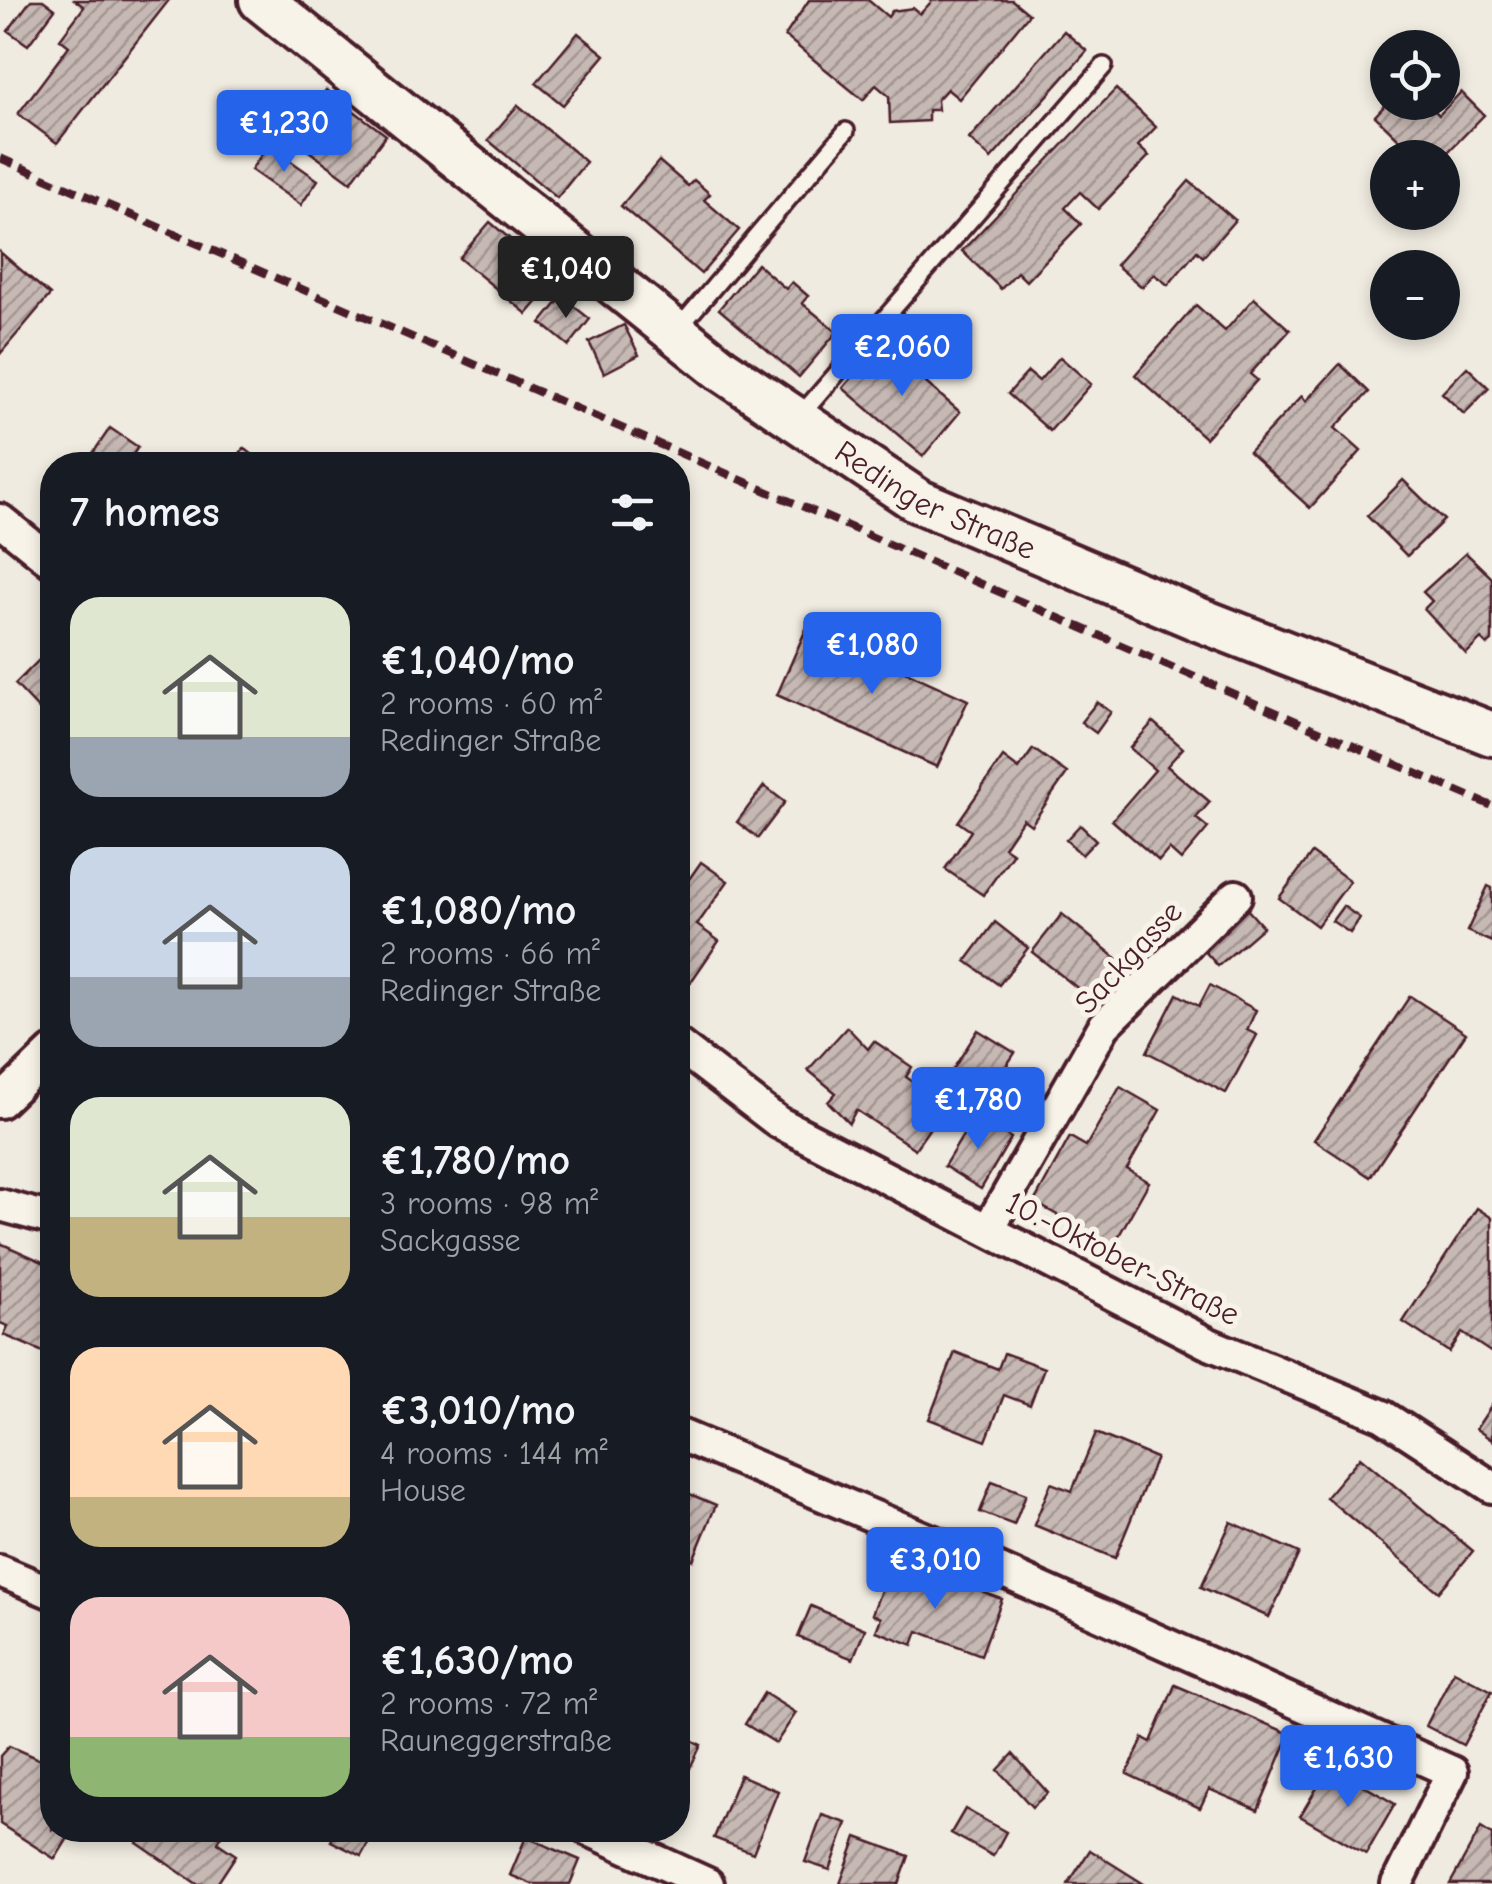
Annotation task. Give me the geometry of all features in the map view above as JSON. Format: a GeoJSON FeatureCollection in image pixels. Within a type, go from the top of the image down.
{"type":"FeatureCollection","features":[{"type":"Feature","properties":{"kind":"main road","name":"Redinger Straße"},"geometry":{"type":"LineString","coordinates":[[278,5],[676,332],[796,420],[918,501],[1198,619],[1492,734]]}},
{"type":"Feature","properties":{"kind":"street"},"geometry":{"type":"LineString","coordinates":[[0,520],[40,552]]}},
{"type":"Feature","properties":{"kind":"street","name":"Sackgasse"},"geometry":{"type":"LineString","coordinates":[[990,1228],[1104,1026],[1236,896]]}},
{"type":"Feature","properties":{"kind":"street","name":"10.-Oktober-Straße"},"geometry":{"type":"LineString","coordinates":[[690,1054],[778,1122],[1207,1343],[1383,1416],[1492,1487]]}},
{"type":"Feature","properties":{"kind":"street"},"geometry":{"type":"LineString","coordinates":[[0,1102],[40,1064]]}},
{"type":"Feature","properties":{"kind":"street"},"geometry":{"type":"LineString","coordinates":[[0,1206],[40,1216]]}},
{"type":"Feature","properties":{"kind":"street"},"geometry":{"type":"LineString","coordinates":[[690,1439],[984,1563],[1452,1772],[1397,1884]]}},
{"type":"Feature","properties":{"kind":"street"},"geometry":{"type":"LineString","coordinates":[[0,1571],[40,1587]]}},
{"type":"Feature","properties":{"kind":"street"},"geometry":{"type":"LineString","coordinates":[[616,1842],[708,1884]]}},
{"type":"Feature","properties":{"kind":"lane"},"geometry":{"type":"LineString","coordinates":[[796,420],[1104,66]]}},
{"type":"Feature","properties":{"kind":"lane"},"geometry":{"type":"LineString","coordinates":[[676,332],[846,131]]}},
{"type":"Feature","properties":{"kind":"building"},"geometry":{"type":"Polygon","coordinates":[[[31,0],[43,0],[55,9],[28,45],[8,31],[31,0]]]}},
{"type":"Feature","properties":{"kind":"building"},"geometry":{"type":"Polygon","coordinates":[[[75,0],[169,0],[57,143],[18,114],[69,46],[60,39],[84,7],[75,0]]]}},
{"type":"Feature","properties":{"kind":"building"},"geometry":{"type":"Polygon","coordinates":[[[809,0],[868,0],[888,17],[892,11],[913,8],[920,14],[933,0],[1012,0],[1029,14],[959,99],[947,89],[937,100],[938,110],[928,110],[928,121],[890,123],[889,96],[876,85],[863,100],[785,36],[809,0]]]}},
{"type":"Feature","properties":{"kind":"building"},"geometry":{"type":"Polygon","coordinates":[[[1064,31],[1087,51],[991,159],[969,139],[1064,31]]]}},
{"type":"Feature","properties":{"kind":"building"},"geometry":{"type":"Polygon","coordinates":[[[578,33],[605,55],[563,105],[536,83],[578,33]]]}},
{"type":"Feature","properties":{"kind":"building"},"geometry":{"type":"Polygon","coordinates":[[[1116,89],[1156,127],[1138,146],[1149,156],[1098,209],[1080,192],[1065,208],[1081,224],[1026,281],[1017,272],[1001,289],[962,251],[1116,89]]]}},
{"type":"Feature","properties":{"kind":"building"},"geometry":{"type":"Polygon","coordinates":[[[326,90],[386,135],[351,182],[306,149],[311,141],[296,130],[326,90]]]}},
{"type":"Feature","properties":{"kind":"building"},"geometry":{"type":"Polygon","coordinates":[[[1460,93],[1484,115],[1460,140],[1419,140],[1414,136],[1400,140],[1379,120],[1460,120],[1460,93]]]}},
{"type":"Feature","properties":{"kind":"building"},"geometry":{"type":"Polygon","coordinates":[[[518,105],[586,162],[557,198],[488,140],[518,105]]]}},
{"type":"Feature","properties":{"kind":"building"},"geometry":{"type":"Polygon","coordinates":[[[268,145],[318,180],[301,205],[251,170],[268,145]]]}},
{"type":"Feature","properties":{"kind":"building"},"geometry":{"type":"Polygon","coordinates":[[[659,161],[688,186],[694,180],[710,194],[704,200],[739,230],[701,274],[621,206],[659,161]]]}},
{"type":"Feature","properties":{"kind":"building"},"geometry":{"type":"Polygon","coordinates":[[[1189,181],[1235,220],[1203,257],[1197,251],[1168,285],[1154,274],[1142,287],[1116,265],[1189,181]]]}},
{"type":"Feature","properties":{"kind":"building"},"geometry":{"type":"Polygon","coordinates":[[[490,222],[557,279],[527,314],[459,258],[490,222]]]}},
{"type":"Feature","properties":{"kind":"building"},"geometry":{"type":"Polygon","coordinates":[[[0,252],[50,295],[0,354],[0,252]]]}},
{"type":"Feature","properties":{"kind":"building"},"geometry":{"type":"Polygon","coordinates":[[[757,264],[786,289],[792,282],[808,296],[802,303],[837,332],[799,377],[719,309],[757,264]]]}},
{"type":"Feature","properties":{"kind":"building"},"geometry":{"type":"Polygon","coordinates":[[[562,297],[590,319],[569,346],[541,323],[562,297]]]}},
{"type":"Feature","properties":{"kind":"building"},"geometry":{"type":"Polygon","coordinates":[[[1254,298],[1290,330],[1250,374],[1257,380],[1205,438],[1135,375],[1196,305],[1225,331],[1254,298]]]}},
{"type":"Feature","properties":{"kind":"building"},"geometry":{"type":"Polygon","coordinates":[[[624,325],[639,355],[604,373],[589,342],[624,325]]]}},
{"type":"Feature","properties":{"kind":"building"},"geometry":{"type":"Polygon","coordinates":[[[881,344],[910,368],[915,362],[932,376],[926,383],[960,412],[923,456],[843,388],[881,344]]]}},
{"type":"Feature","properties":{"kind":"building"},"geometry":{"type":"Polygon","coordinates":[[[1060,357],[1091,384],[1050,431],[1008,394],[1028,372],[1039,381],[1060,357]]]}},
{"type":"Feature","properties":{"kind":"building"},"geometry":{"type":"Polygon","coordinates":[[[1340,364],[1369,392],[1335,428],[1361,451],[1310,508],[1249,452],[1302,396],[1306,401],[1340,364]]]}},
{"type":"Feature","properties":{"kind":"building"},"geometry":{"type":"Polygon","coordinates":[[[1467,367],[1489,388],[1464,414],[1442,393],[1467,367]]]}},
{"type":"Feature","properties":{"kind":"building"},"geometry":{"type":"Polygon","coordinates":[[[110,428],[138,447],[135,452],[94,452],[110,428]]]}},
{"type":"Feature","properties":{"kind":"building"},"geometry":{"type":"Polygon","coordinates":[[[1403,480],[1444,520],[1407,556],[1367,516],[1403,480]]]}},
{"type":"Feature","properties":{"kind":"building"},"geometry":{"type":"Polygon","coordinates":[[[1466,553],[1492,578],[1492,641],[1487,645],[1481,639],[1466,654],[1424,609],[1432,601],[1423,592],[1466,553]]]}},
{"type":"Feature","properties":{"kind":"building"},"geometry":{"type":"Polygon","coordinates":[[[807,627],[968,700],[937,767],[777,695],[807,627]]]}},
{"type":"Feature","properties":{"kind":"building"},"geometry":{"type":"Polygon","coordinates":[[[40,659],[40,710],[15,684],[40,659]]]}},
{"type":"Feature","properties":{"kind":"building"},"geometry":{"type":"Polygon","coordinates":[[[1097,702],[1111,712],[1096,733],[1081,722],[1097,702]]]}},
{"type":"Feature","properties":{"kind":"building"},"geometry":{"type":"Polygon","coordinates":[[[1153,722],[1183,748],[1167,766],[1210,802],[1196,818],[1208,828],[1181,860],[1169,849],[1159,861],[1112,820],[1155,770],[1130,748],[1153,722]]]}},
{"type":"Feature","properties":{"kind":"building"},"geometry":{"type":"Polygon","coordinates":[[[1033,749],[1067,773],[1031,825],[1023,819],[1004,847],[1013,853],[983,895],[945,869],[971,831],[958,822],[1003,757],[1019,769],[1033,749]]]}},
{"type":"Feature","properties":{"kind":"building"},"geometry":{"type":"Polygon","coordinates":[[[764,786],[785,802],[758,838],[737,822],[764,786]]]}},
{"type":"Feature","properties":{"kind":"building"},"geometry":{"type":"Polygon","coordinates":[[[1080,825],[1096,840],[1082,855],[1066,840],[1080,825]]]}},
{"type":"Feature","properties":{"kind":"building"},"geometry":{"type":"Polygon","coordinates":[[[1312,853],[1350,881],[1317,926],[1279,898],[1312,853]]]}},
{"type":"Feature","properties":{"kind":"building"},"geometry":{"type":"Polygon","coordinates":[[[701,862],[728,881],[697,925],[719,941],[690,983],[690,878],[701,862]]]}},
{"type":"Feature","properties":{"kind":"building"},"geometry":{"type":"Polygon","coordinates":[[[1488,886],[1492,888],[1492,942],[1467,931],[1488,886]]]}},
{"type":"Feature","properties":{"kind":"building"},"geometry":{"type":"Polygon","coordinates":[[[1343,906],[1360,918],[1350,933],[1332,921],[1343,906]]]}},
{"type":"Feature","properties":{"kind":"building"},"geometry":{"type":"Polygon","coordinates":[[[1247,909],[1263,927],[1218,966],[1202,948],[1247,909]]]}},
{"type":"Feature","properties":{"kind":"building"},"geometry":{"type":"Polygon","coordinates":[[[1062,914],[1125,965],[1095,1002],[1032,952],[1062,914]]]}},
{"type":"Feature","properties":{"kind":"building"},"geometry":{"type":"Polygon","coordinates":[[[995,922],[1028,948],[999,985],[966,961],[995,922]]]}},
{"type":"Feature","properties":{"kind":"building"},"geometry":{"type":"Polygon","coordinates":[[[1210,985],[1256,1010],[1247,1030],[1257,1035],[1226,1093],[1147,1052],[1177,994],[1199,1006],[1210,985]]]}},
{"type":"Feature","properties":{"kind":"building"},"geometry":{"type":"Polygon","coordinates":[[[1410,996],[1466,1033],[1370,1177],[1314,1140],[1410,996]]]}},
{"type":"Feature","properties":{"kind":"building"},"geometry":{"type":"Polygon","coordinates":[[[847,1027],[868,1049],[874,1041],[912,1067],[906,1077],[946,1105],[915,1149],[856,1110],[849,1123],[828,1102],[836,1093],[808,1070],[847,1027]]]}},
{"type":"Feature","properties":{"kind":"building"},"geometry":{"type":"Polygon","coordinates":[[[978,1030],[1015,1053],[987,1095],[952,1071],[978,1030]]]}},
{"type":"Feature","properties":{"kind":"building"},"geometry":{"type":"Polygon","coordinates":[[[1120,1087],[1160,1110],[1127,1169],[1149,1182],[1113,1246],[1034,1202],[1070,1137],[1086,1146],[1120,1087]]]}},
{"type":"Feature","properties":{"kind":"building"},"geometry":{"type":"Polygon","coordinates":[[[975,1116],[1011,1138],[981,1189],[944,1166],[975,1116]]]}},
{"type":"Feature","properties":{"kind":"building"},"geometry":{"type":"Polygon","coordinates":[[[1477,1208],[1492,1218],[1492,1353],[1462,1333],[1449,1352],[1403,1322],[1477,1208]]]}},
{"type":"Feature","properties":{"kind":"building"},"geometry":{"type":"Polygon","coordinates":[[[0,1243],[40,1261],[40,1351],[4,1335],[8,1326],[0,1323],[0,1243]]]}},
{"type":"Feature","properties":{"kind":"building"},"geometry":{"type":"Polygon","coordinates":[[[955,1352],[998,1369],[1004,1353],[1044,1368],[1030,1405],[1004,1395],[986,1441],[929,1419],[955,1352]]]}},
{"type":"Feature","properties":{"kind":"building"},"geometry":{"type":"Polygon","coordinates":[[[1492,1405],[1492,1440],[1476,1429],[1492,1405]]]}},
{"type":"Feature","properties":{"kind":"building"},"geometry":{"type":"Polygon","coordinates":[[[1096,1433],[1156,1458],[1115,1558],[1034,1525],[1051,1483],[1072,1491],[1096,1433]]]}},
{"type":"Feature","properties":{"kind":"building"},"geometry":{"type":"Polygon","coordinates":[[[1360,1457],[1473,1551],[1439,1592],[1326,1497],[1360,1457]]]}},
{"type":"Feature","properties":{"kind":"building"},"geometry":{"type":"Polygon","coordinates":[[[992,1481],[1026,1494],[1014,1525],[980,1512],[992,1481]]]}},
{"type":"Feature","properties":{"kind":"building"},"geometry":{"type":"Polygon","coordinates":[[[690,1494],[716,1505],[693,1560],[690,1559],[690,1494]]]}},
{"type":"Feature","properties":{"kind":"building"},"geometry":{"type":"Polygon","coordinates":[[[1231,1522],[1299,1553],[1269,1617],[1201,1587],[1231,1522]]]}},
{"type":"Feature","properties":{"kind":"building"},"geometry":{"type":"Polygon","coordinates":[[[889,1569],[945,1590],[949,1580],[1002,1599],[981,1655],[918,1631],[913,1645],[876,1631],[881,1618],[872,1614],[889,1569]]]}},
{"type":"Feature","properties":{"kind":"building"},"geometry":{"type":"Polygon","coordinates":[[[811,1606],[865,1629],[853,1659],[798,1637],[811,1606]]]}},
{"type":"Feature","properties":{"kind":"building"},"geometry":{"type":"Polygon","coordinates":[[[1454,1671],[1492,1691],[1463,1745],[1426,1726],[1454,1671]]]}},
{"type":"Feature","properties":{"kind":"building"},"geometry":{"type":"Polygon","coordinates":[[[1175,1685],[1290,1734],[1258,1810],[1209,1789],[1200,1808],[1127,1774],[1143,1738],[1151,1742],[1175,1685]]]}},
{"type":"Feature","properties":{"kind":"building"},"geometry":{"type":"Polygon","coordinates":[[[764,1693],[796,1713],[776,1743],[745,1724],[764,1693]]]}},
{"type":"Feature","properties":{"kind":"building"},"geometry":{"type":"Polygon","coordinates":[[[690,1739],[701,1745],[690,1768],[690,1739]]]}},
{"type":"Feature","properties":{"kind":"building"},"geometry":{"type":"Polygon","coordinates":[[[9,1746],[40,1760],[40,1842],[66,1842],[55,1859],[0,1824],[0,1756],[9,1746]]]}},
{"type":"Feature","properties":{"kind":"building"},"geometry":{"type":"Polygon","coordinates":[[[1013,1754],[1048,1793],[1032,1807],[998,1770],[1013,1754]]]}},
{"type":"Feature","properties":{"kind":"building"},"geometry":{"type":"Polygon","coordinates":[[[1330,1766],[1395,1804],[1366,1854],[1300,1816],[1330,1766]]]}},
{"type":"Feature","properties":{"kind":"building"},"geometry":{"type":"Polygon","coordinates":[[[740,1775],[778,1791],[753,1853],[714,1838],[740,1775]]]}},
{"type":"Feature","properties":{"kind":"building"},"geometry":{"type":"Polygon","coordinates":[[[965,1809],[1006,1832],[993,1856],[951,1833],[965,1809]]]}},
{"type":"Feature","properties":{"kind":"building"},"geometry":{"type":"Polygon","coordinates":[[[822,1815],[847,1823],[830,1870],[805,1862],[822,1815]]]}},
{"type":"Feature","properties":{"kind":"building"},"geometry":{"type":"Polygon","coordinates":[[[1481,1828],[1492,1835],[1492,1884],[1450,1884],[1481,1828]]]}},
{"type":"Feature","properties":{"kind":"building"},"geometry":{"type":"Polygon","coordinates":[[[857,1837],[909,1856],[899,1884],[840,1884],[857,1837]]]}},
{"type":"Feature","properties":{"kind":"building"},"geometry":{"type":"Polygon","coordinates":[[[218,1842],[236,1855],[217,1884],[197,1884],[137,1843],[218,1842]]]}},
{"type":"Feature","properties":{"kind":"building"},"geometry":{"type":"Polygon","coordinates":[[[333,1842],[369,1842],[361,1856],[333,1842]]]}},
{"type":"Feature","properties":{"kind":"building"},"geometry":{"type":"Polygon","coordinates":[[[524,1842],[538,1842],[580,1860],[570,1884],[532,1884],[510,1875],[524,1842]]]}},
{"type":"Feature","properties":{"kind":"building"},"geometry":{"type":"Polygon","coordinates":[[[1090,1850],[1144,1884],[1068,1884],[1090,1850]]]}},
{"type":"Feature","properties":{"kind":"railway"},"geometry":{"type":"LineString","coordinates":[[0,158],[677,452]]}},
{"type":"Feature","properties":{"kind":"railway"},"geometry":{"type":"LineString","coordinates":[[690,458],[1492,806]]}}]}
